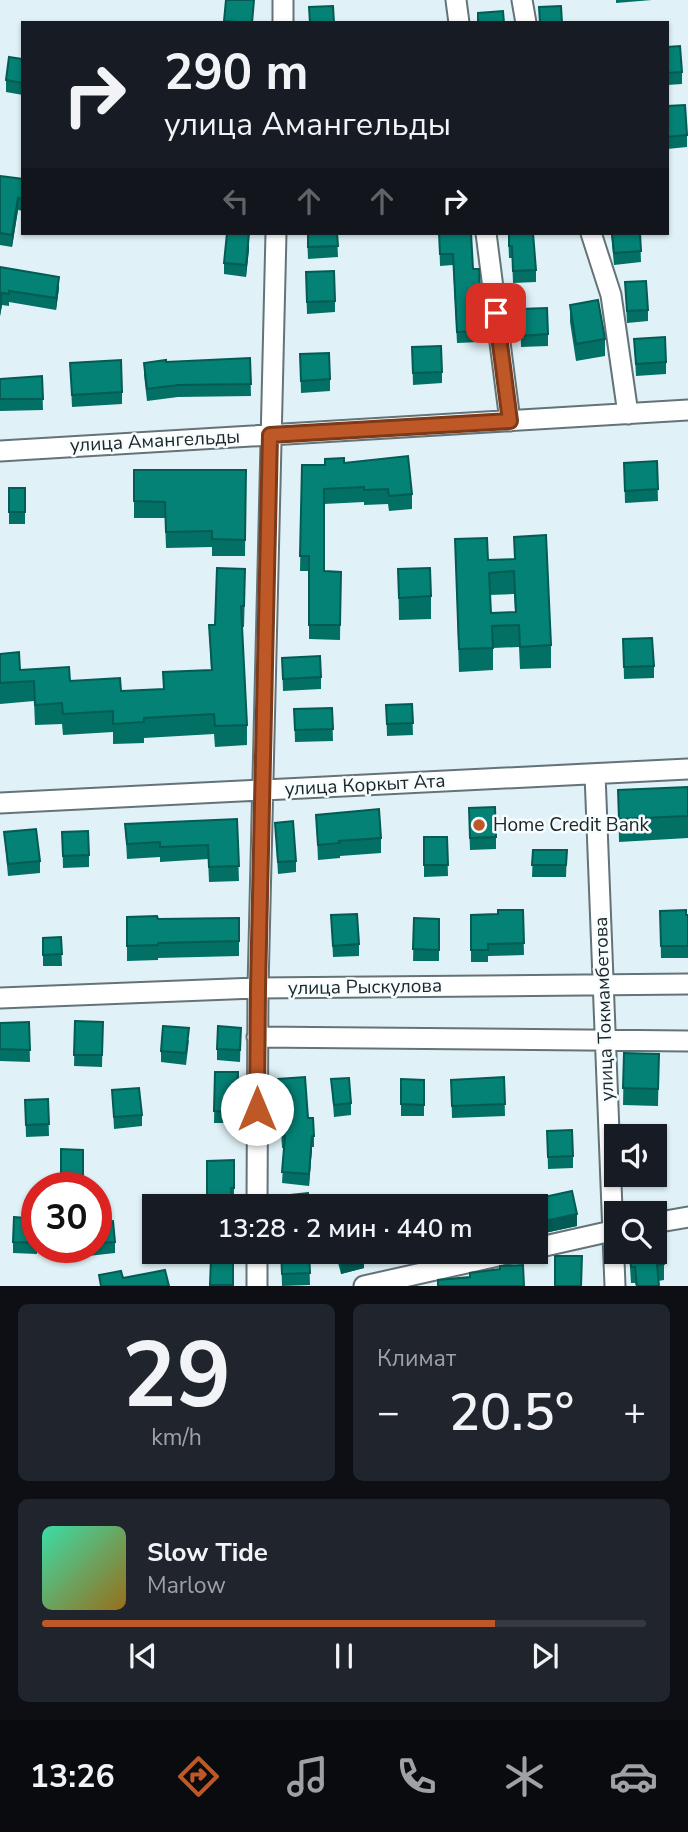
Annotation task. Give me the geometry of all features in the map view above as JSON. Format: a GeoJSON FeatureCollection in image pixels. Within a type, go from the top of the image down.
{"type":"FeatureCollection","features":[{"type":"Feature","properties":{"kind":"street"},"geometry":{"type":"LineString","coordinates":[[283,0],[283,21]]}},
{"type":"Feature","properties":{"kind":"street"},"geometry":{"type":"LineString","coordinates":[[456,0],[459,21]]}},
{"type":"Feature","properties":{"kind":"street"},"geometry":{"type":"LineString","coordinates":[[522,0],[526,21]]}},
{"type":"Feature","properties":{"kind":"street"},"geometry":{"type":"LineString","coordinates":[[257,1194],[257,1037],[276,235]]}},
{"type":"Feature","properties":{"kind":"street"},"geometry":{"type":"LineString","coordinates":[[486,235],[510,421]]}},
{"type":"Feature","properties":{"kind":"street"},"geometry":{"type":"LineString","coordinates":[[592,235],[611,295],[628,414]]}},
{"type":"Feature","properties":{"kind":"street","name":"улица Амангельды"},"geometry":{"type":"LineString","coordinates":[[0,451],[688,410]]}},
{"type":"Feature","properties":{"kind":"street","name":"улица Коркыт Ата"},"geometry":{"type":"LineString","coordinates":[[0,803],[688,769]]}},
{"type":"Feature","properties":{"kind":"street","name":"улица Токмамбетова"},"geometry":{"type":"LineString","coordinates":[[595,774],[613,1201]]}},
{"type":"Feature","properties":{"kind":"street","name":"улица Рыскулова"},"geometry":{"type":"LineString","coordinates":[[0,998],[258,988],[688,984]]}},
{"type":"Feature","properties":{"kind":"street"},"geometry":{"type":"LineString","coordinates":[[257,1037],[688,1041]]}},
{"type":"Feature","properties":{"kind":"street"},"geometry":{"type":"LineString","coordinates":[[667,1221],[688,1217]]}},
{"type":"Feature","properties":{"kind":"street"},"geometry":{"type":"LineString","coordinates":[[548,1245],[604,1232]]}},
{"type":"Feature","properties":{"kind":"street"},"geometry":{"type":"LineString","coordinates":[[257,1264],[257,1286]]}},
{"type":"Feature","properties":{"kind":"street"},"geometry":{"type":"LineString","coordinates":[[364,1286],[462,1264]]}},
{"type":"Feature","properties":{"kind":"street","name":"улица Токмамбетова"},"geometry":{"type":"LineString","coordinates":[[615,1264],[615,1286]]}},
{"type":"Feature","properties":{"kind":"building"},"geometry":{"type":"Polygon","coordinates":[[[226,0],[254,0],[252,21],[224,21],[226,0]]]}},
{"type":"Feature","properties":{"kind":"building"},"geometry":{"type":"Polygon","coordinates":[[[333,6],[334,21],[310,21],[309,7],[333,6]]]}},
{"type":"Feature","properties":{"kind":"building"},"geometry":{"type":"Polygon","coordinates":[[[561,6],[562,21],[540,21],[539,7],[561,6]]]}},
{"type":"Feature","properties":{"kind":"building"},"geometry":{"type":"Polygon","coordinates":[[[503,11],[504,21],[478,21],[478,13],[503,11]]]}},
{"type":"Feature","properties":{"kind":"building"},"geometry":{"type":"Polygon","coordinates":[[[680,46],[682,72],[669,73],[669,47],[680,46]]]}},
{"type":"Feature","properties":{"kind":"building"},"geometry":{"type":"Polygon","coordinates":[[[9,57],[21,59],[21,83],[6,80],[9,57]]]}},
{"type":"Feature","properties":{"kind":"building"},"geometry":{"type":"Polygon","coordinates":[[[685,105],[687,135],[669,137],[669,106],[685,105]]]}},
{"type":"Feature","properties":{"kind":"building"},"geometry":{"type":"Polygon","coordinates":[[[0,176],[21,179],[21,199],[18,198],[12,235],[0,233],[0,176]]]}},
{"type":"Feature","properties":{"kind":"building"},"geometry":{"type":"Polygon","coordinates":[[[227,235],[249,235],[246,265],[224,263],[227,235]]]}},
{"type":"Feature","properties":{"kind":"building"},"geometry":{"type":"Polygon","coordinates":[[[308,235],[337,235],[338,246],[308,247],[308,235]]]}},
{"type":"Feature","properties":{"kind":"building"},"geometry":{"type":"Polygon","coordinates":[[[439,235],[471,235],[473,269],[479,269],[479,331],[457,332],[453,254],[440,254],[439,235]]]}},
{"type":"Feature","properties":{"kind":"building"},"geometry":{"type":"Polygon","coordinates":[[[509,235],[533,235],[536,270],[513,271],[512,246],[509,246],[509,235]]]}},
{"type":"Feature","properties":{"kind":"building"},"geometry":{"type":"Polygon","coordinates":[[[612,235],[640,235],[641,251],[614,253],[612,235]]]}},
{"type":"Feature","properties":{"kind":"building"},"geometry":{"type":"Polygon","coordinates":[[[0,267],[59,277],[56,298],[9,291],[9,294],[2,293],[0,304],[0,267]]]}},
{"type":"Feature","properties":{"kind":"building"},"geometry":{"type":"Polygon","coordinates":[[[334,271],[335,301],[307,302],[306,272],[334,271]]]}},
{"type":"Feature","properties":{"kind":"building"},"geometry":{"type":"Polygon","coordinates":[[[646,281],[648,310],[627,311],[625,282],[646,281]]]}},
{"type":"Feature","properties":{"kind":"building"},"geometry":{"type":"Polygon","coordinates":[[[598,300],[605,339],[576,344],[570,305],[598,300]]]}},
{"type":"Feature","properties":{"kind":"building"},"geometry":{"type":"Polygon","coordinates":[[[547,308],[548,334],[521,336],[520,309],[547,308]]]}},
{"type":"Feature","properties":{"kind":"building"},"geometry":{"type":"Polygon","coordinates":[[[665,337],[666,362],[636,364],[634,339],[665,337]]]}},
{"type":"Feature","properties":{"kind":"building"},"geometry":{"type":"Polygon","coordinates":[[[441,346],[442,372],[413,373],[412,347],[441,346]]]}},
{"type":"Feature","properties":{"kind":"building"},"geometry":{"type":"Polygon","coordinates":[[[329,353],[330,379],[301,381],[300,354],[329,353]]]}},
{"type":"Feature","properties":{"kind":"building"},"geometry":{"type":"Polygon","coordinates":[[[250,358],[251,384],[178,385],[147,389],[144,363],[250,358]]]}},
{"type":"Feature","properties":{"kind":"building"},"geometry":{"type":"Polygon","coordinates":[[[121,360],[122,392],[72,395],[70,363],[121,360]]]}},
{"type":"Feature","properties":{"kind":"building"},"geometry":{"type":"Polygon","coordinates":[[[42,376],[43,399],[0,399],[0,379],[42,376]]]}},
{"type":"Feature","properties":{"kind":"building"},"geometry":{"type":"Polygon","coordinates":[[[408,456],[412,494],[389,496],[388,489],[364,490],[364,487],[324,489],[324,571],[341,572],[340,625],[309,625],[309,556],[300,556],[302,465],[325,465],[325,459],[344,458],[344,463],[408,456]]]}},
{"type":"Feature","properties":{"kind":"building"},"geometry":{"type":"Polygon","coordinates":[[[657,461],[658,489],[625,491],[624,463],[657,461]]]}},
{"type":"Feature","properties":{"kind":"building"},"geometry":{"type":"Polygon","coordinates":[[[134,470],[246,470],[245,540],[212,539],[212,531],[166,532],[165,502],[134,501],[134,470]]]}},
{"type":"Feature","properties":{"kind":"building"},"geometry":{"type":"Polygon","coordinates":[[[9,488],[25,488],[25,512],[9,512],[9,488]]]}},
{"type":"Feature","properties":{"kind":"building"},"geometry":{"type":"Polygon","coordinates":[[[546,535],[551,645],[520,647],[519,625],[492,626],[493,648],[459,649],[455,539],[487,538],[488,560],[515,559],[514,537],[546,535]],[[514,571],[489,573],[491,613],[516,612],[514,571]]]}},
{"type":"Feature","properties":{"kind":"building"},"geometry":{"type":"Polygon","coordinates":[[[217,568],[245,569],[244,606],[241,606],[247,725],[215,726],[214,714],[144,718],[144,722],[113,724],[113,711],[63,714],[62,703],[35,705],[34,681],[0,683],[0,654],[19,652],[20,670],[69,667],[70,681],[120,678],[121,691],[164,689],[163,672],[212,670],[209,625],[215,625],[217,568]]]}},
{"type":"Feature","properties":{"kind":"building"},"geometry":{"type":"Polygon","coordinates":[[[430,568],[431,596],[399,598],[398,569],[430,568]]]}},
{"type":"Feature","properties":{"kind":"building"},"geometry":{"type":"Polygon","coordinates":[[[652,638],[654,666],[624,667],[623,639],[652,638]]]}},
{"type":"Feature","properties":{"kind":"building"},"geometry":{"type":"Polygon","coordinates":[[[320,656],[321,677],[283,679],[282,658],[320,656]]]}},
{"type":"Feature","properties":{"kind":"building"},"geometry":{"type":"Polygon","coordinates":[[[412,704],[413,723],[387,724],[386,705],[412,704]]]}},
{"type":"Feature","properties":{"kind":"building"},"geometry":{"type":"Polygon","coordinates":[[[332,708],[333,729],[295,730],[294,709],[332,708]]]}},
{"type":"Feature","properties":{"kind":"building"},"geometry":{"type":"Polygon","coordinates":[[[688,787],[688,816],[619,819],[618,790],[688,787]]]}},
{"type":"Feature","properties":{"kind":"building"},"geometry":{"type":"Polygon","coordinates":[[[495,807],[496,837],[470,838],[469,808],[495,807]]]}},
{"type":"Feature","properties":{"kind":"building"},"geometry":{"type":"Polygon","coordinates":[[[379,809],[381,838],[318,845],[316,815],[379,809]]]}},
{"type":"Feature","properties":{"kind":"building"},"geometry":{"type":"Polygon","coordinates":[[[237,819],[239,866],[209,867],[208,845],[160,847],[160,842],[127,844],[125,824],[237,819]]]}},
{"type":"Feature","properties":{"kind":"building"},"geometry":{"type":"Polygon","coordinates":[[[293,821],[296,861],[278,862],[275,823],[293,821]]]}},
{"type":"Feature","properties":{"kind":"building"},"geometry":{"type":"Polygon","coordinates":[[[36,829],[40,861],[8,864],[4,832],[36,829]]]}},
{"type":"Feature","properties":{"kind":"building"},"geometry":{"type":"Polygon","coordinates":[[[88,831],[89,855],[63,856],[62,832],[88,831]]]}},
{"type":"Feature","properties":{"kind":"building"},"geometry":{"type":"Polygon","coordinates":[[[424,837],[447,837],[448,865],[424,865],[424,837]]]}},
{"type":"Feature","properties":{"kind":"building"},"geometry":{"type":"Polygon","coordinates":[[[533,850],[567,850],[566,865],[532,865],[533,850]]]}},
{"type":"Feature","properties":{"kind":"building"},"geometry":{"type":"Polygon","coordinates":[[[498,910],[523,910],[524,943],[488,944],[488,950],[471,950],[471,915],[498,914],[498,910]]]}},
{"type":"Feature","properties":{"kind":"building"},"geometry":{"type":"Polygon","coordinates":[[[686,910],[688,946],[661,946],[660,911],[686,910]]]}},
{"type":"Feature","properties":{"kind":"building"},"geometry":{"type":"Polygon","coordinates":[[[357,914],[359,944],[333,946],[331,915],[357,914]]]}},
{"type":"Feature","properties":{"kind":"building"},"geometry":{"type":"Polygon","coordinates":[[[157,916],[158,919],[239,918],[239,941],[127,946],[127,917],[157,916]]]}},
{"type":"Feature","properties":{"kind":"building"},"geometry":{"type":"Polygon","coordinates":[[[414,918],[439,919],[439,950],[413,949],[414,918]]]}},
{"type":"Feature","properties":{"kind":"building"},"geometry":{"type":"Polygon","coordinates":[[[61,937],[62,954],[43,955],[43,938],[61,937]]]}},
{"type":"Feature","properties":{"kind":"building"},"geometry":{"type":"Polygon","coordinates":[[[75,1021],[103,1022],[102,1055],[74,1055],[75,1021]]]}},
{"type":"Feature","properties":{"kind":"building"},"geometry":{"type":"Polygon","coordinates":[[[29,1022],[30,1050],[0,1049],[0,1023],[29,1022]]]}},
{"type":"Feature","properties":{"kind":"building"},"geometry":{"type":"Polygon","coordinates":[[[163,1026],[189,1028],[186,1053],[161,1051],[163,1026]]]}},
{"type":"Feature","properties":{"kind":"building"},"geometry":{"type":"Polygon","coordinates":[[[218,1026],[241,1028],[240,1050],[217,1049],[218,1026]]]}},
{"type":"Feature","properties":{"kind":"building"},"geometry":{"type":"Polygon","coordinates":[[[624,1053],[659,1054],[658,1089],[623,1088],[624,1053]]]}},
{"type":"Feature","properties":{"kind":"building"},"geometry":{"type":"Polygon","coordinates":[[[215,1072],[238,1072],[237,1112],[214,1111],[215,1072]]]}},
{"type":"Feature","properties":{"kind":"building"},"geometry":{"type":"Polygon","coordinates":[[[305,1077],[308,1118],[313,1118],[314,1136],[309,1174],[282,1172],[285,1136],[282,1136],[278,1079],[305,1077]]]}},
{"type":"Feature","properties":{"kind":"building"},"geometry":{"type":"Polygon","coordinates":[[[504,1077],[505,1104],[452,1106],[451,1080],[504,1077]]]}},
{"type":"Feature","properties":{"kind":"building"},"geometry":{"type":"Polygon","coordinates":[[[349,1078],[351,1103],[334,1105],[331,1079],[349,1078]]]}},
{"type":"Feature","properties":{"kind":"building"},"geometry":{"type":"Polygon","coordinates":[[[401,1079],[424,1080],[424,1105],[401,1104],[401,1079]]]}},
{"type":"Feature","properties":{"kind":"building"},"geometry":{"type":"Polygon","coordinates":[[[139,1088],[142,1115],[114,1117],[112,1090],[139,1088]]]}},
{"type":"Feature","properties":{"kind":"building"},"geometry":{"type":"Polygon","coordinates":[[[48,1099],[49,1124],[26,1125],[25,1100],[48,1099]]]}},
{"type":"Feature","properties":{"kind":"building"},"geometry":{"type":"Polygon","coordinates":[[[572,1130],[573,1156],[548,1157],[547,1131],[572,1130]]]}},
{"type":"Feature","properties":{"kind":"building"},"geometry":{"type":"Polygon","coordinates":[[[61,1149],[83,1150],[83,1172],[61,1172],[61,1149]]]}},
{"type":"Feature","properties":{"kind":"building"},"geometry":{"type":"Polygon","coordinates":[[[234,1160],[234,1188],[231,1188],[231,1194],[207,1194],[207,1161],[234,1160]]]}},
{"type":"Feature","properties":{"kind":"building"},"geometry":{"type":"Polygon","coordinates":[[[572,1191],[577,1214],[548,1220],[548,1196],[572,1191]]]}},
{"type":"Feature","properties":{"kind":"building"},"geometry":{"type":"Polygon","coordinates":[[[14,1217],[21,1218],[21,1242],[13,1242],[14,1217]]]}},
{"type":"Feature","properties":{"kind":"building"},"geometry":{"type":"Polygon","coordinates":[[[113,1221],[115,1242],[112,1242],[113,1221]]]}},
{"type":"Feature","properties":{"kind":"building"},"geometry":{"type":"Polygon","coordinates":[[[555,1256],[582,1256],[581,1286],[555,1286],[555,1256]]]}},
{"type":"Feature","properties":{"kind":"building"},"geometry":{"type":"Polygon","coordinates":[[[211,1264],[233,1264],[233,1285],[210,1285],[211,1264]]]}},
{"type":"Feature","properties":{"kind":"building"},"geometry":{"type":"Polygon","coordinates":[[[282,1264],[310,1264],[310,1273],[282,1274],[282,1264]]]}},
{"type":"Feature","properties":{"kind":"building"},"geometry":{"type":"Polygon","coordinates":[[[631,1264],[664,1264],[657,1265],[659,1286],[637,1286],[635,1267],[631,1267],[631,1264]]]}},
{"type":"Feature","properties":{"kind":"building"},"geometry":{"type":"Polygon","coordinates":[[[523,1265],[524,1286],[438,1286],[438,1280],[470,1277],[470,1273],[500,1269],[500,1266],[523,1265]]]}},
{"type":"Feature","properties":{"kind":"building"},"geometry":{"type":"Polygon","coordinates":[[[165,1270],[169,1286],[101,1286],[99,1275],[121,1271],[123,1278],[165,1270]]]}},
{"type":"Feature","properties":{"kind":"place","name":"Home Credit Bank"},"geometry":{"type":"Point","coordinates":[479,825]}},
{"type":"Feature","properties":{"kind":"route"},"geometry":{"type":"LineString","coordinates":[[257,1109],[270,435],[510,421],[496,313]]}}]}
